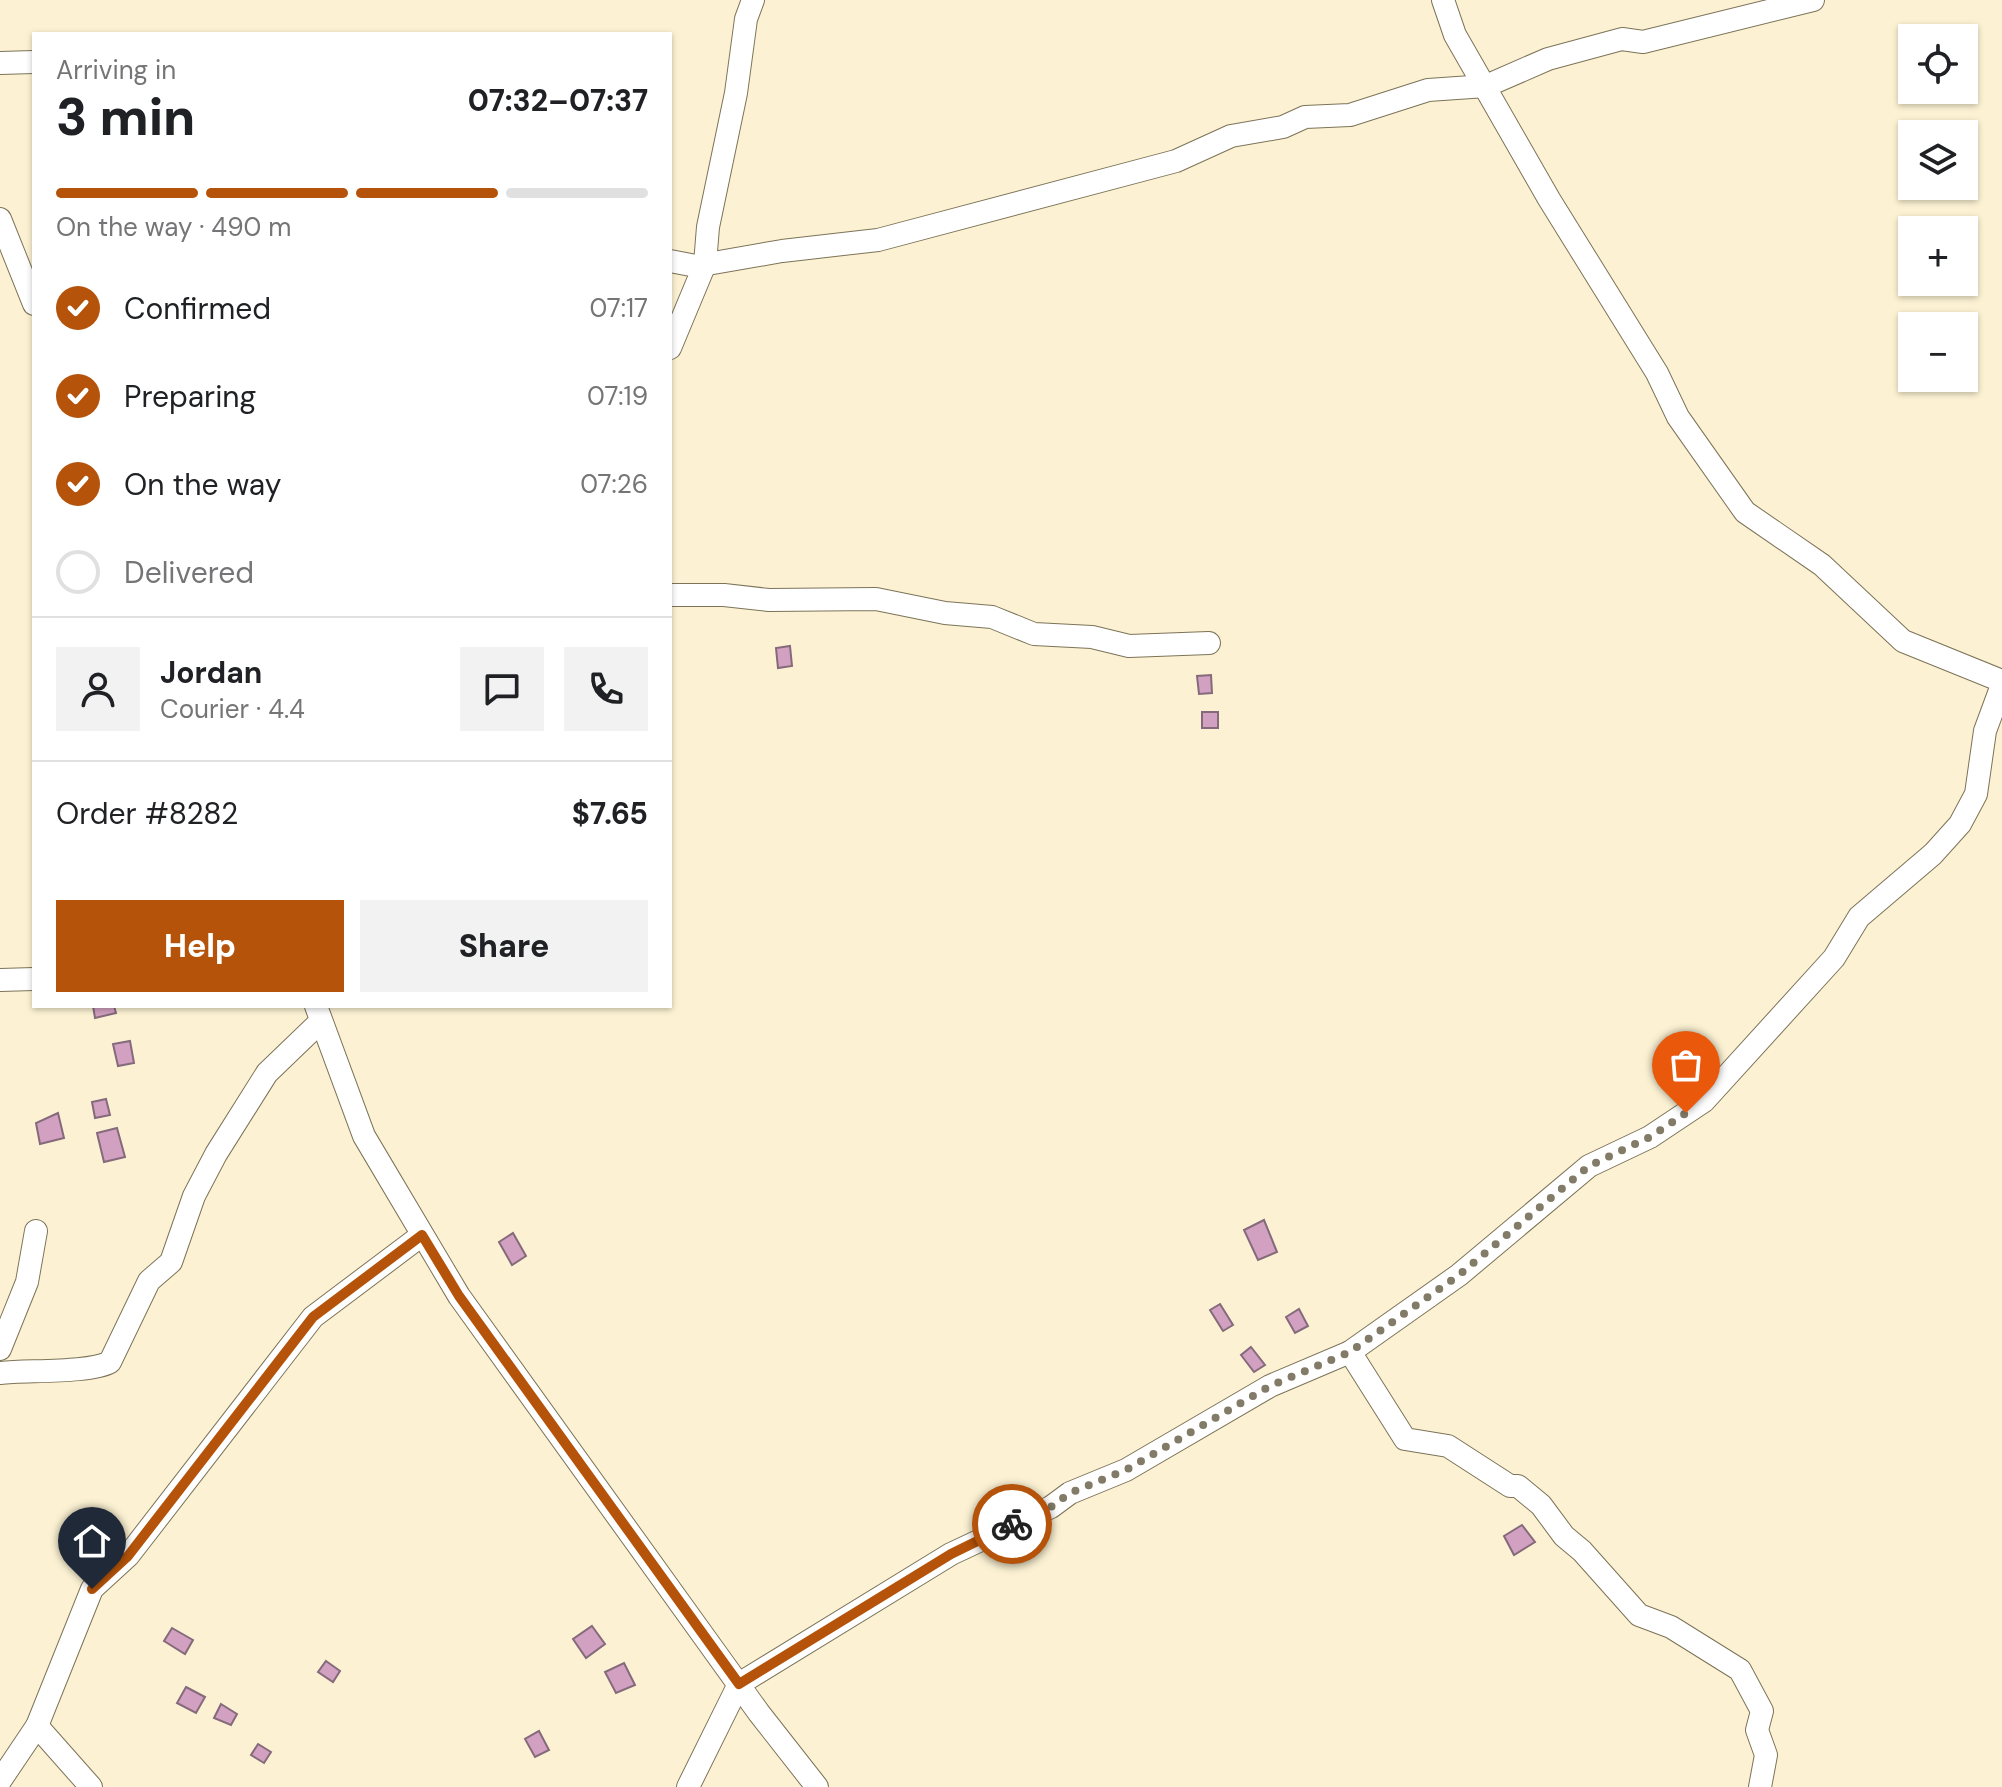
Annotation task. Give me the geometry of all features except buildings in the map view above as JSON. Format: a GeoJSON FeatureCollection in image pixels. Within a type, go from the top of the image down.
{"type":"FeatureCollection","features":[{"type":"Feature","properties":{"kind":"street"},"geometry":{"type":"LineString","coordinates":[[672,343],[705,264],[705,240],[736,93],[746,19],[753,0]]}},
{"type":"Feature","properties":{"kind":"street"},"geometry":{"type":"LineString","coordinates":[[688,1787],[739,1684],[951,1554],[1051,1507],[1070,1493],[1126,1470],[1270,1386],[1350,1352],[1459,1275],[1589,1166],[1650,1137],[1704,1101],[1834,958],[1859,917],[1933,854],[1960,824],[1976,794],[1985,731],[2002,683],[1903,641],[1822,565],[1745,512],[1678,417],[1657,373],[1549,199],[1455,35],[1443,0]]}},
{"type":"Feature","properties":{"kind":"street"},"geometry":{"type":"LineString","coordinates":[[672,261],[696,266],[878,240],[1176,161],[1231,136],[1283,127],[1305,117],[1350,115],[1428,90],[1486,86],[1548,59],[1622,39],[1643,42],[1813,0]]}},
{"type":"Feature","properties":{"kind":"street"},"geometry":{"type":"LineString","coordinates":[[0,63],[32,62]]}},
{"type":"Feature","properties":{"kind":"street"},"geometry":{"type":"LineString","coordinates":[[0,219],[32,299]]}},
{"type":"Feature","properties":{"kind":"street"},"geometry":{"type":"LineString","coordinates":[[672,595],[724,595],[769,600],[876,599],[945,613],[992,617],[1034,634],[1092,637],[1129,646],[1209,643]]}},
{"type":"Feature","properties":{"kind":"street"},"geometry":{"type":"LineString","coordinates":[[0,980],[32,979]]}},
{"type":"Feature","properties":{"kind":"street"},"geometry":{"type":"LineString","coordinates":[[0,1373],[49,1368],[93,1369],[110,1362],[149,1281],[171,1262],[194,1196],[216,1154],[267,1073],[319,1014],[364,1136],[459,1296],[817,1787]]}},
{"type":"Feature","properties":{"kind":"street"},"geometry":{"type":"LineString","coordinates":[[0,1349],[27,1282],[36,1231]]}},
{"type":"Feature","properties":{"kind":"street"},"geometry":{"type":"LineString","coordinates":[[0,1781],[37,1726],[92,1589],[128,1556],[313,1317],[422,1235]]}},
{"type":"Feature","properties":{"kind":"street"},"geometry":{"type":"LineString","coordinates":[[1350,1352],[1405,1439],[1448,1446],[1510,1486],[1518,1486],[1541,1505],[1564,1536],[1582,1551],[1639,1615],[1671,1627],[1740,1670],[1762,1711],[1757,1730],[1766,1755],[1760,1787]]}},
{"type":"Feature","properties":{"kind":"street"},"geometry":{"type":"LineString","coordinates":[[37,1726],[91,1787]]}},
{"type":"Feature","properties":{"kind":"way so far"},"geometry":{"type":"LineString","coordinates":[[1012,1524],[1051,1507],[1070,1493],[1126,1470],[1270,1386],[1350,1352],[1459,1275],[1519,1228],[1589,1166],[1650,1137],[1686,1113]]}},
{"type":"Feature","properties":{"kind":"route"},"geometry":{"type":"LineString","coordinates":[[92,1589],[128,1556],[313,1317],[422,1235],[459,1296],[739,1684],[951,1554],[1012,1524]]}}]}
